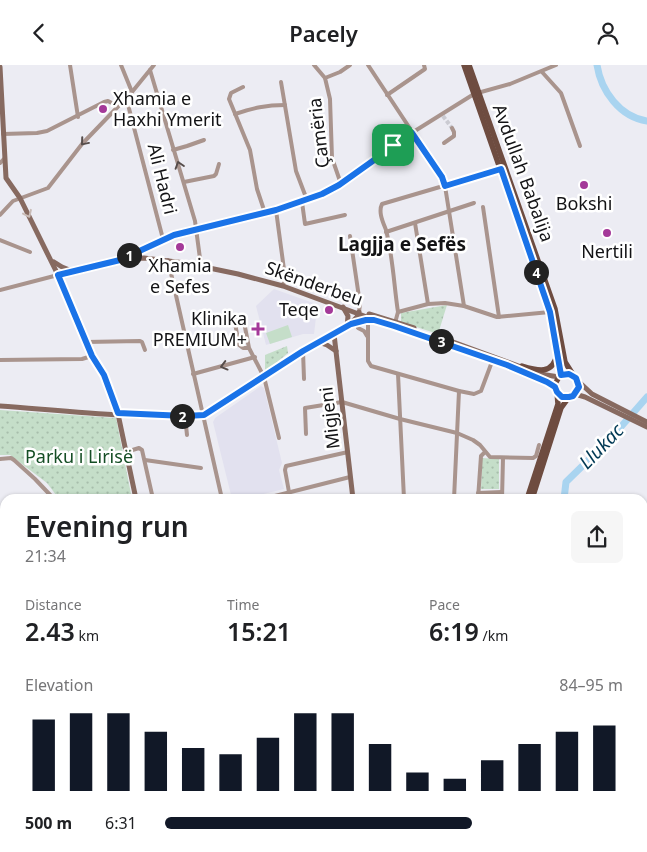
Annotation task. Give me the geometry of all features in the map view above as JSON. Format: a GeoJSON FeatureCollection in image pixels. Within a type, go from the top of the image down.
{"type":"FeatureCollection","features":[{"type":"Feature","properties":{"kind":"main road"},"geometry":{"type":"LineString","coordinates":[[464,65],[476,93]]}},
{"type":"Feature","properties":{"kind":"main road"},"geometry":{"type":"LineString","coordinates":[[469,65],[476,93]]}},
{"type":"Feature","properties":{"kind":"main road"},"geometry":{"type":"LineString","coordinates":[[0,67],[3,134],[2,161],[6,179],[20,198],[58,275]]}},
{"type":"Feature","properties":{"kind":"main road","name":"Avdullah Babalija"},"geometry":{"type":"LineString","coordinates":[[476,93],[550,312],[558,352],[560,376]]}},
{"type":"Feature","properties":{"kind":"main road","name":"Avdullah Babalija"},"geometry":{"type":"LineString","coordinates":[[476,93],[508,170],[555,309],[565,362],[576,379]]}},
{"type":"Feature","properties":{"kind":"main road","name":"Skënderbeu"},"geometry":{"type":"LineString","coordinates":[[58,275],[120,260],[144,258],[201,266],[283,286],[544,375],[560,376]]}},
{"type":"Feature","properties":{"kind":"main road"},"geometry":{"type":"LineString","coordinates":[[51,260],[72,271]]}},
{"type":"Feature","properties":{"kind":"main road"},"geometry":{"type":"LineString","coordinates":[[342,307],[347,313],[349,325]]}},
{"type":"Feature","properties":{"kind":"main road"},"geometry":{"type":"LineString","coordinates":[[349,325],[359,313]]}},
{"type":"Feature","properties":{"kind":"main road","name":"Skënderbeu"},"geometry":{"type":"LineString","coordinates":[[359,313],[374,320],[395,324]]}},
{"type":"Feature","properties":{"kind":"main road"},"geometry":{"type":"LineString","coordinates":[[0,407],[185,416],[204,415],[317,342],[349,325],[364,320],[374,320]]}},
{"type":"Feature","properties":{"kind":"main road","name":"Migjeni"},"geometry":{"type":"LineString","coordinates":[[334,334],[352,494]]}},
{"type":"Feature","properties":{"kind":"main road"},"geometry":{"type":"LineString","coordinates":[[317,342],[327,345],[336,351]]}},
{"type":"Feature","properties":{"kind":"main road"},"geometry":{"type":"LineString","coordinates":[[522,367],[543,371],[552,366],[558,352]]}},
{"type":"Feature","properties":{"kind":"main road","name":"Skënderbeu"},"geometry":{"type":"LineString","coordinates":[[494,358],[539,378],[556,389]]}},
{"type":"Feature","properties":{"kind":"main road"},"geometry":{"type":"LineString","coordinates":[[529,494],[557,409],[556,381],[560,376],[569,374],[587,391],[617,410]]}},
{"type":"Feature","properties":{"kind":"main road"},"geometry":{"type":"LineString","coordinates":[[534,494],[561,408],[579,387],[576,379]]}},
{"type":"Feature","properties":{"kind":"main road"},"geometry":{"type":"LineString","coordinates":[[556,389],[562,397],[585,397],[617,410],[647,427]]}},
{"type":"Feature","properties":{"kind":"main road"},"geometry":{"type":"LineString","coordinates":[[118,413],[135,494]]}},
{"type":"Feature","properties":{"kind":"main road"},"geometry":{"type":"LineString","coordinates":[[637,420],[647,422]]}},
{"type":"Feature","properties":{"kind":"street"},"geometry":{"type":"LineString","coordinates":[[70,65],[78,117]]}},
{"type":"Feature","properties":{"kind":"street"},"geometry":{"type":"LineString","coordinates":[[121,65],[132,92]]}},
{"type":"Feature","properties":{"kind":"street"},"geometry":{"type":"LineString","coordinates":[[0,215],[9,204],[48,188],[82,144],[132,92],[154,65]]}},
{"type":"Feature","properties":{"kind":"street"},"geometry":{"type":"LineString","coordinates":[[314,65],[325,78]]}},
{"type":"Feature","properties":{"kind":"street","name":"Çamëria"},"geometry":{"type":"LineString","coordinates":[[341,184],[332,158],[330,99],[325,78],[340,72],[350,65]]}},
{"type":"Feature","properties":{"kind":"street"},"geometry":{"type":"LineString","coordinates":[[368,65],[442,177],[464,306]]}},
{"type":"Feature","properties":{"kind":"street"},"geometry":{"type":"LineString","coordinates":[[387,95],[425,69],[424,65]]}},
{"type":"Feature","properties":{"kind":"street","name":"Avdullah Babalija"},"geometry":{"type":"LineString","coordinates":[[476,93],[510,84],[556,65]]}},
{"type":"Feature","properties":{"kind":"street"},"geometry":{"type":"LineString","coordinates":[[150,70],[195,221],[201,266]]}},
{"type":"Feature","properties":{"kind":"street"},"geometry":{"type":"LineString","coordinates":[[542,72],[561,93],[580,146]]}},
{"type":"Feature","properties":{"kind":"street"},"geometry":{"type":"LineString","coordinates":[[282,82],[296,171],[304,201],[305,224],[345,215]]}},
{"type":"Feature","properties":{"kind":"street"},"geometry":{"type":"LineString","coordinates":[[243,87],[231,93],[229,99],[250,150],[256,189],[265,213]]}},
{"type":"Feature","properties":{"kind":"street"},"geometry":{"type":"LineString","coordinates":[[120,260],[163,239],[195,229],[276,210],[322,194],[341,184],[412,133],[476,93]]}},
{"type":"Feature","properties":{"kind":"street","name":"Ali Hadri"},"geometry":{"type":"LineString","coordinates":[[126,97],[163,239]]}},
{"type":"Feature","properties":{"kind":"street"},"geometry":{"type":"LineString","coordinates":[[3,134],[47,131],[78,117],[106,101],[117,106]]}},
{"type":"Feature","properties":{"kind":"street"},"geometry":{"type":"LineString","coordinates":[[235,114],[257,107],[285,105]]}},
{"type":"Feature","properties":{"kind":"street"},"geometry":{"type":"LineString","coordinates":[[444,143],[453,137],[454,132],[452,128]]}},
{"type":"Feature","properties":{"kind":"street"},"geometry":{"type":"LineString","coordinates":[[173,150],[204,140]]}},
{"type":"Feature","properties":{"kind":"street"},"geometry":{"type":"LineString","coordinates":[[184,182],[214,176],[219,164]]}},
{"type":"Feature","properties":{"kind":"street"},"geometry":{"type":"LineString","coordinates":[[395,324],[398,313],[386,232],[380,208],[382,204],[501,169]]}},
{"type":"Feature","properties":{"kind":"street"},"geometry":{"type":"LineString","coordinates":[[0,174],[6,179]]}},
{"type":"Feature","properties":{"kind":"street"},"geometry":{"type":"LineString","coordinates":[[386,232],[474,203]]}},
{"type":"Feature","properties":{"kind":"street"},"geometry":{"type":"LineString","coordinates":[[483,207],[499,317]]}},
{"type":"Feature","properties":{"kind":"street"},"geometry":{"type":"LineString","coordinates":[[276,210],[285,277],[283,286]]}},
{"type":"Feature","properties":{"kind":"street"},"geometry":{"type":"LineString","coordinates":[[415,223],[428,304]]}},
{"type":"Feature","properties":{"kind":"street"},"geometry":{"type":"LineString","coordinates":[[350,236],[360,304],[359,313]]}},
{"type":"Feature","properties":{"kind":"street"},"geometry":{"type":"LineString","coordinates":[[0,239],[30,252]]}},
{"type":"Feature","properties":{"kind":"street"},"geometry":{"type":"LineString","coordinates":[[168,260],[221,494]]}},
{"type":"Feature","properties":{"kind":"street"},"geometry":{"type":"LineString","coordinates":[[0,289],[58,275],[92,356],[104,375],[118,413]]}},
{"type":"Feature","properties":{"kind":"street"},"geometry":{"type":"LineString","coordinates":[[398,313],[428,304],[445,303],[464,306],[499,317],[550,312]]}},
{"type":"Feature","properties":{"kind":"street"},"geometry":{"type":"LineString","coordinates":[[249,348],[242,348],[239,345],[236,320],[244,321],[249,348],[264,377],[279,438]]}},
{"type":"Feature","properties":{"kind":"street"},"geometry":{"type":"LineString","coordinates":[[368,324],[369,365],[459,391],[474,394],[481,391],[494,358]]}},
{"type":"Feature","properties":{"kind":"street"},"geometry":{"type":"LineString","coordinates":[[358,328],[364,331],[367,336]]}},
{"type":"Feature","properties":{"kind":"street"},"geometry":{"type":"LineString","coordinates":[[86,342],[140,341],[145,350]]}},
{"type":"Feature","properties":{"kind":"street"},"geometry":{"type":"LineString","coordinates":[[303,351],[304,379]]}},
{"type":"Feature","properties":{"kind":"street"},"geometry":{"type":"LineString","coordinates":[[0,360],[82,359],[92,356]]}},
{"type":"Feature","properties":{"kind":"street"},"geometry":{"type":"LineString","coordinates":[[193,374],[255,357]]}},
{"type":"Feature","properties":{"kind":"street"},"geometry":{"type":"LineString","coordinates":[[398,374],[404,494]]}},
{"type":"Feature","properties":{"kind":"street"},"geometry":{"type":"LineString","coordinates":[[454,494],[459,391]]}},
{"type":"Feature","properties":{"kind":"street"},"geometry":{"type":"LineString","coordinates":[[306,434],[305,408],[342,401],[400,419],[458,433],[472,439],[490,457],[533,458],[536,456],[539,445]]}},
{"type":"Feature","properties":{"kind":"street"},"geometry":{"type":"LineString","coordinates":[[185,416],[187,435]]}},
{"type":"Feature","properties":{"kind":"street"},"geometry":{"type":"LineString","coordinates":[[126,451],[140,448],[146,460],[152,494]]}},
{"type":"Feature","properties":{"kind":"street"},"geometry":{"type":"LineString","coordinates":[[289,492],[286,466],[348,452]]}},
{"type":"Feature","properties":{"kind":"street"},"geometry":{"type":"LineString","coordinates":[[485,452],[480,456],[478,493],[502,492],[503,458]]}},
{"type":"Feature","properties":{"kind":"street"},"geometry":{"type":"LineString","coordinates":[[0,459],[11,458],[14,460],[49,494]]}},
{"type":"Feature","properties":{"kind":"street"},"geometry":{"type":"LineString","coordinates":[[146,460],[201,469]]}},
{"type":"Feature","properties":{"kind":"street"},"geometry":{"type":"LineString","coordinates":[[286,494],[350,477]]}},
{"type":"Feature","properties":{"kind":"shaded area"},"geometry":{"type":"Polygon","coordinates":[[[274,289],[316,304],[314,334],[303,334],[266,345],[256,306],[274,289]]]}},
{"type":"Feature","properties":{"kind":"shaded area"},"geometry":{"type":"Polygon","coordinates":[[[261,386],[264,388],[282,463],[279,470],[284,489],[264,494],[231,494],[213,422],[215,418],[261,386]]]}},
{"type":"Feature","properties":{"kind":"green space"},"geometry":{"type":"Polygon","coordinates":[[[447,305],[438,334],[401,322],[401,313],[447,305]]]}},
{"type":"Feature","properties":{"kind":"green space"},"geometry":{"type":"Polygon","coordinates":[[[288,325],[292,337],[270,344],[266,333],[288,325]]]}},
{"type":"Feature","properties":{"kind":"green space"},"geometry":{"type":"Polygon","coordinates":[[[287,346],[288,353],[265,372],[265,355],[287,346]]]}},
{"type":"Feature","properties":{"kind":"green space","name":"Parku i Lirisë"},"geometry":{"type":"Polygon","coordinates":[[[0,410],[116,418],[131,494],[55,494],[47,483],[10,455],[0,455],[0,410]]]}},
{"type":"Feature","properties":{"kind":"green space"},"geometry":{"type":"Polygon","coordinates":[[[482,458],[499,459],[499,489],[481,489],[482,458]]]}},
{"type":"Feature","properties":{"kind":"waterway","name":"Llukac"},"geometry":{"type":"LineString","coordinates":[[597,65],[599,75],[613,101],[628,114],[637,119],[647,121]]}},
{"type":"Feature","properties":{"kind":"waterway","name":"Llukac"},"geometry":{"type":"LineString","coordinates":[[565,494],[566,482],[612,437],[647,397]]}},
{"type":"Feature","properties":{"kind":"tunnel"},"geometry":{"type":"LineString","coordinates":[[443,116],[452,128]]}},
{"type":"Feature","properties":{"kind":"place","name":"Xhamia e Haxhi Ymerit"},"geometry":{"type":"Point","coordinates":[103,109]}},
{"type":"Feature","properties":{"kind":"place","name":"Bokshi"},"geometry":{"type":"Point","coordinates":[584,185]}},
{"type":"Feature","properties":{"kind":"place","name":"Nertili"},"geometry":{"type":"Point","coordinates":[607,233]}},
{"type":"Feature","properties":{"kind":"place","name":"Xhamia e Sefes"},"geometry":{"type":"Point","coordinates":[180,247]}},
{"type":"Feature","properties":{"kind":"place","name":"Teqe"},"geometry":{"type":"Point","coordinates":[329,310]}},
{"type":"Feature","properties":{"kind":"place","name":"Klinika PREMIUM+"},"geometry":{"type":"Point","coordinates":[258,329]}},
{"type":"Feature","properties":{"kind":"district","name":"Lagjja e Sefës"},"geometry":{"type":"Point","coordinates":[402,244]}},
{"type":"Feature","properties":{"kind":"route"},"geometry":{"type":"LineString","coordinates":[[412,133],[436,171],[442,177],[445,186],[501,169],[550,312],[561,375],[572,375],[579,384],[577,392],[573,396],[562,397],[558,394],[555,387],[547,382],[507,365],[436,339],[374,320],[366,320],[351,324],[317,342],[204,415],[118,413],[104,375],[92,356],[58,275],[97,264],[120,260],[174,235],[276,210],[322,194],[339,185],[393,145],[412,133]]}}]}
